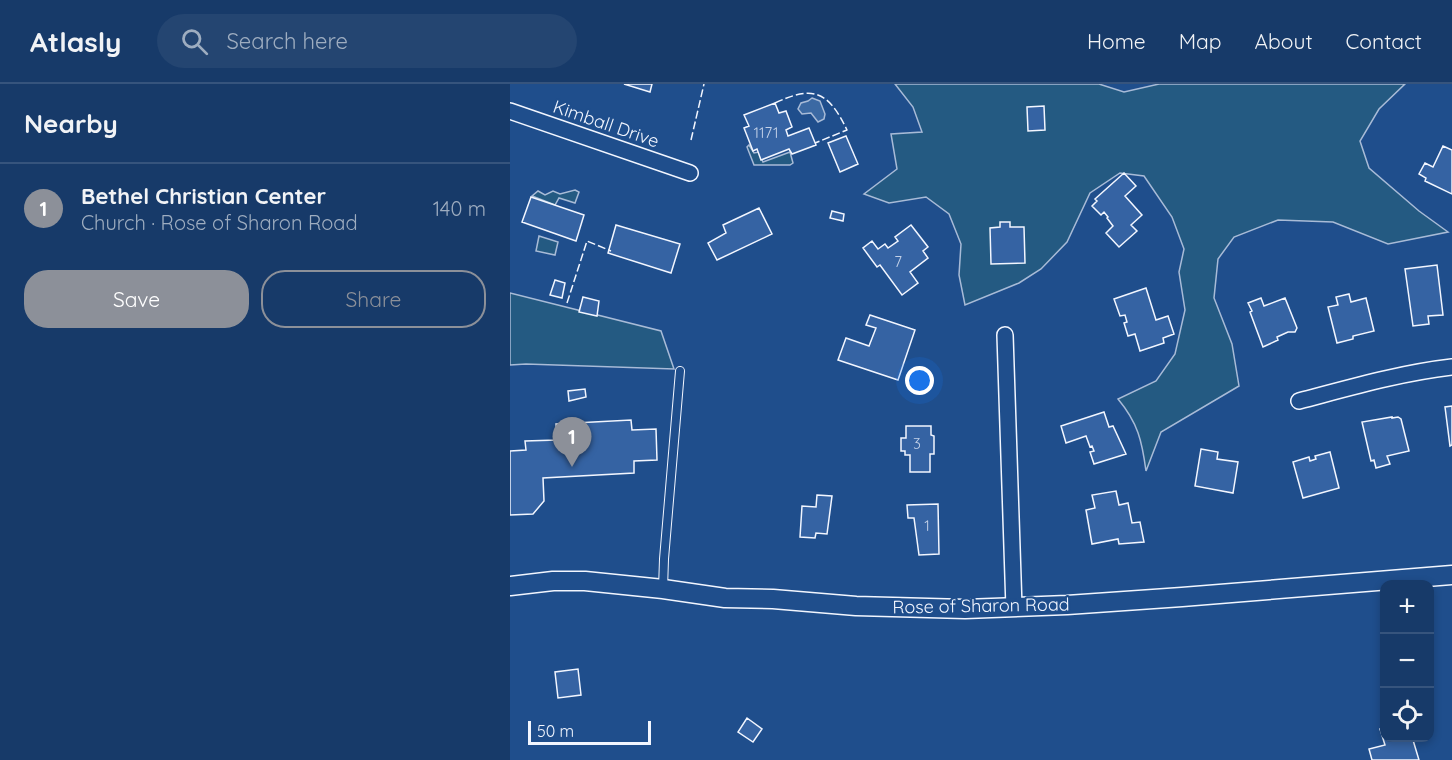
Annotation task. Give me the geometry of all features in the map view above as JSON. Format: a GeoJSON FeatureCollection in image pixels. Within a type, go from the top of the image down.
{"type":"FeatureCollection","features":[{"type":"Feature","properties":{"kind":"street","name":"Kimball Drive"},"geometry":{"type":"LineString","coordinates":[[510,111],[690,173]]}},
{"type":"Feature","properties":{"kind":"street"},"geometry":{"type":"LineString","coordinates":[[1005,335],[1014,608]]}},
{"type":"Feature","properties":{"kind":"street"},"geometry":{"type":"LineString","coordinates":[[1299,401],[1433,369],[1452,368]]}},
{"type":"Feature","properties":{"kind":"street","name":"Rose of Sharon Road"},"geometry":{"type":"LineString","coordinates":[[510,586],[553,581],[585,581],[725,598],[922,609],[1014,608],[1452,575]]}},
{"type":"Feature","properties":{"kind":"lane"},"geometry":{"type":"LineString","coordinates":[[663,589],[663,559],[680,370]]}},
{"type":"Feature","properties":{"kind":"shaded area"},"geometry":{"type":"Polygon","coordinates":[[[895,84],[1099,84],[1124,92],[1159,84],[1405,84],[1379,109],[1360,141],[1369,168],[1419,211],[1448,232],[1388,244],[1333,222],[1278,220],[1234,237],[1218,259],[1214,298],[1232,344],[1239,386],[1161,432],[1146,471],[1138,433],[1118,399],[1156,381],[1175,354],[1185,310],[1179,272],[1184,249],[1172,217],[1144,176],[1120,173],[1090,193],[1067,242],[1041,269],[1019,283],[965,305],[959,275],[961,244],[949,214],[926,197],[889,203],[864,194],[897,169],[891,134],[922,132],[913,107],[895,84]]]}},
{"type":"Feature","properties":{"kind":"shaded area"},"geometry":{"type":"Polygon","coordinates":[[[812,98],[820,101],[825,114],[824,119],[818,122],[811,113],[802,114],[798,109],[801,103],[812,98]]]}},
{"type":"Feature","properties":{"kind":"shaded area"},"geometry":{"type":"Polygon","coordinates":[[[749,145],[754,153],[759,152],[763,162],[790,152],[793,163],[790,165],[754,165],[747,147],[749,145]]]}},
{"type":"Feature","properties":{"kind":"shaded area"},"geometry":{"type":"Polygon","coordinates":[[[575,190],[579,192],[575,203],[559,198],[555,205],[532,196],[538,191],[545,195],[553,191],[560,194],[575,190]]]}},
{"type":"Feature","properties":{"kind":"shaded area"},"geometry":{"type":"Polygon","coordinates":[[[539,236],[558,242],[555,255],[536,251],[539,236]]]}},
{"type":"Feature","properties":{"kind":"shaded area"},"geometry":{"type":"Polygon","coordinates":[[[510,293],[661,331],[674,369],[510,365],[510,293]]]}},
{"type":"Feature","properties":{"kind":"building"},"geometry":{"type":"Polygon","coordinates":[[[624,84],[652,84],[650,92],[624,84]]]}},
{"type":"Feature","properties":{"kind":"building"},"geometry":{"type":"Polygon","coordinates":[[[775,103],[779,113],[786,111],[792,127],[786,130],[788,136],[809,128],[816,145],[792,154],[789,149],[761,160],[757,149],[753,151],[744,128],[749,126],[744,115],[775,103]]]}},
{"type":"Feature","properties":{"kind":"building"},"geometry":{"type":"Polygon","coordinates":[[[1044,106],[1045,130],[1028,131],[1027,107],[1044,106]]]}},
{"type":"Feature","properties":{"kind":"building"},"geometry":{"type":"Polygon","coordinates":[[[846,136],[858,164],[840,172],[828,143],[846,136]]]}},
{"type":"Feature","properties":{"kind":"building"},"geometry":{"type":"Polygon","coordinates":[[[1443,146],[1452,150],[1452,194],[1425,181],[1426,178],[1419,174],[1425,163],[1433,167],[1443,146]]]}},
{"type":"Feature","properties":{"kind":"building"},"geometry":{"type":"Polygon","coordinates":[[[1124,173],[1136,186],[1125,196],[1142,215],[1131,225],[1137,231],[1119,247],[1106,233],[1113,226],[1108,217],[1104,212],[1101,215],[1092,206],[1097,201],[1095,199],[1124,173]]]}},
{"type":"Feature","properties":{"kind":"building"},"geometry":{"type":"Polygon","coordinates":[[[531,197],[584,215],[576,241],[522,222],[531,197]]]}},
{"type":"Feature","properties":{"kind":"building"},"geometry":{"type":"Polygon","coordinates":[[[759,208],[772,234],[717,260],[708,243],[726,233],[723,225],[759,208]]]}},
{"type":"Feature","properties":{"kind":"building"},"geometry":{"type":"Polygon","coordinates":[[[832,211],[844,214],[843,221],[830,218],[832,211]]]}},
{"type":"Feature","properties":{"kind":"building"},"geometry":{"type":"Polygon","coordinates":[[[1000,222],[1010,222],[1010,227],[1024,227],[1025,263],[991,264],[990,228],[1000,227],[1000,222]]]}},
{"type":"Feature","properties":{"kind":"building"},"geometry":{"type":"Polygon","coordinates":[[[616,225],[680,244],[671,273],[608,253],[616,225]]]}},
{"type":"Feature","properties":{"kind":"building"},"geometry":{"type":"Polygon","coordinates":[[[911,225],[928,247],[923,251],[928,258],[910,272],[918,283],[902,295],[880,265],[877,267],[863,248],[872,241],[878,249],[885,244],[888,248],[898,241],[895,237],[911,225]]]}},
{"type":"Feature","properties":{"kind":"building"},"geometry":{"type":"Polygon","coordinates":[[[1437,265],[1443,315],[1428,316],[1429,324],[1413,326],[1405,269],[1437,265]]]}},
{"type":"Feature","properties":{"kind":"building"},"geometry":{"type":"Polygon","coordinates":[[[555,280],[565,283],[562,298],[550,295],[555,280]]]}},
{"type":"Feature","properties":{"kind":"building"},"geometry":{"type":"Polygon","coordinates":[[[1146,288],[1156,320],[1168,316],[1174,334],[1163,338],[1164,343],[1140,351],[1135,334],[1128,336],[1124,323],[1127,322],[1125,315],[1120,316],[1114,299],[1146,288]]]}},
{"type":"Feature","properties":{"kind":"building"},"geometry":{"type":"Polygon","coordinates":[[[1349,294],[1351,302],[1366,298],[1374,331],[1337,343],[1328,307],[1338,305],[1336,297],[1349,294]]]}},
{"type":"Feature","properties":{"kind":"building"},"geometry":{"type":"Polygon","coordinates":[[[583,297],[599,301],[597,316],[579,312],[583,297]]]}},
{"type":"Feature","properties":{"kind":"building"},"geometry":{"type":"Polygon","coordinates":[[[1261,298],[1264,306],[1285,298],[1297,328],[1295,332],[1288,332],[1277,337],[1278,340],[1263,347],[1248,303],[1261,298]]]}},
{"type":"Feature","properties":{"kind":"building"},"geometry":{"type":"Polygon","coordinates":[[[870,315],[915,330],[898,380],[838,360],[846,338],[869,346],[876,328],[866,325],[870,315]]]}},
{"type":"Feature","properties":{"kind":"building"},"geometry":{"type":"Polygon","coordinates":[[[585,389],[586,397],[569,401],[568,391],[585,389]]]}},
{"type":"Feature","properties":{"kind":"building"},"geometry":{"type":"Polygon","coordinates":[[[1452,406],[1452,445],[1450,446],[1445,407],[1452,406]]]}},
{"type":"Feature","properties":{"kind":"building"},"geometry":{"type":"Polygon","coordinates":[[[1104,412],[1109,427],[1113,426],[1126,454],[1094,464],[1090,452],[1094,451],[1086,436],[1066,443],[1061,426],[1104,412]]]}},
{"type":"Feature","properties":{"kind":"building"},"geometry":{"type":"Polygon","coordinates":[[[1392,417],[1401,419],[1409,451],[1387,456],[1390,464],[1376,468],[1374,460],[1371,461],[1362,422],[1392,417]]]}},
{"type":"Feature","properties":{"kind":"building"},"geometry":{"type":"Polygon","coordinates":[[[631,420],[632,430],[656,429],[657,460],[634,461],[634,473],[543,478],[544,501],[533,514],[510,515],[510,451],[526,450],[525,441],[557,440],[556,424],[631,420]]]}},
{"type":"Feature","properties":{"kind":"building"},"geometry":{"type":"Polygon","coordinates":[[[906,426],[931,426],[931,435],[934,436],[934,454],[930,454],[930,472],[910,472],[910,455],[905,455],[905,451],[901,451],[901,438],[906,438],[906,426]]]}},
{"type":"Feature","properties":{"kind":"building"},"geometry":{"type":"Polygon","coordinates":[[[1201,449],[1218,452],[1217,459],[1238,462],[1233,493],[1195,486],[1201,449]]]}},
{"type":"Feature","properties":{"kind":"building"},"geometry":{"type":"Polygon","coordinates":[[[1330,452],[1339,488],[1303,498],[1293,462],[1309,457],[1310,461],[1316,459],[1315,456],[1330,452]]]}},
{"type":"Feature","properties":{"kind":"building"},"geometry":{"type":"Polygon","coordinates":[[[1116,491],[1119,505],[1128,503],[1132,523],[1140,522],[1144,542],[1119,544],[1118,539],[1092,544],[1086,510],[1095,508],[1092,495],[1116,491]]]}},
{"type":"Feature","properties":{"kind":"building"},"geometry":{"type":"Polygon","coordinates":[[[817,495],[832,496],[827,534],[816,533],[815,538],[800,537],[802,506],[816,507],[817,495]]]}},
{"type":"Feature","properties":{"kind":"building"},"geometry":{"type":"Polygon","coordinates":[[[938,504],[939,554],[919,555],[914,518],[908,518],[907,505],[938,504]]]}},
{"type":"Feature","properties":{"kind":"building"},"geometry":{"type":"Polygon","coordinates":[[[578,669],[581,695],[558,698],[555,672],[578,669]]]}},
{"type":"Feature","properties":{"kind":"building"},"geometry":{"type":"Polygon","coordinates":[[[747,718],[762,729],[753,742],[738,732],[747,718]]]}},
{"type":"Feature","properties":{"kind":"building"},"geometry":{"type":"Polygon","coordinates":[[[1384,742],[1414,742],[1419,760],[1372,760],[1369,749],[1385,745],[1384,742]]]}},
{"type":"Feature","properties":{"kind":"fence"},"geometry":{"type":"LineString","coordinates":[[691,140],[704,84]]}},
{"type":"Feature","properties":{"kind":"fence"},"geometry":{"type":"LineString","coordinates":[[775,103],[789,97],[811,93],[827,100],[847,130],[815,143]]}},
{"type":"Feature","properties":{"kind":"fence"},"geometry":{"type":"LineString","coordinates":[[567,303],[587,241],[611,251]]}},
{"type":"Feature","properties":{"kind":"place","name":"Bethel Christian Center"},"geometry":{"type":"Point","coordinates":[572,467]}}]}
